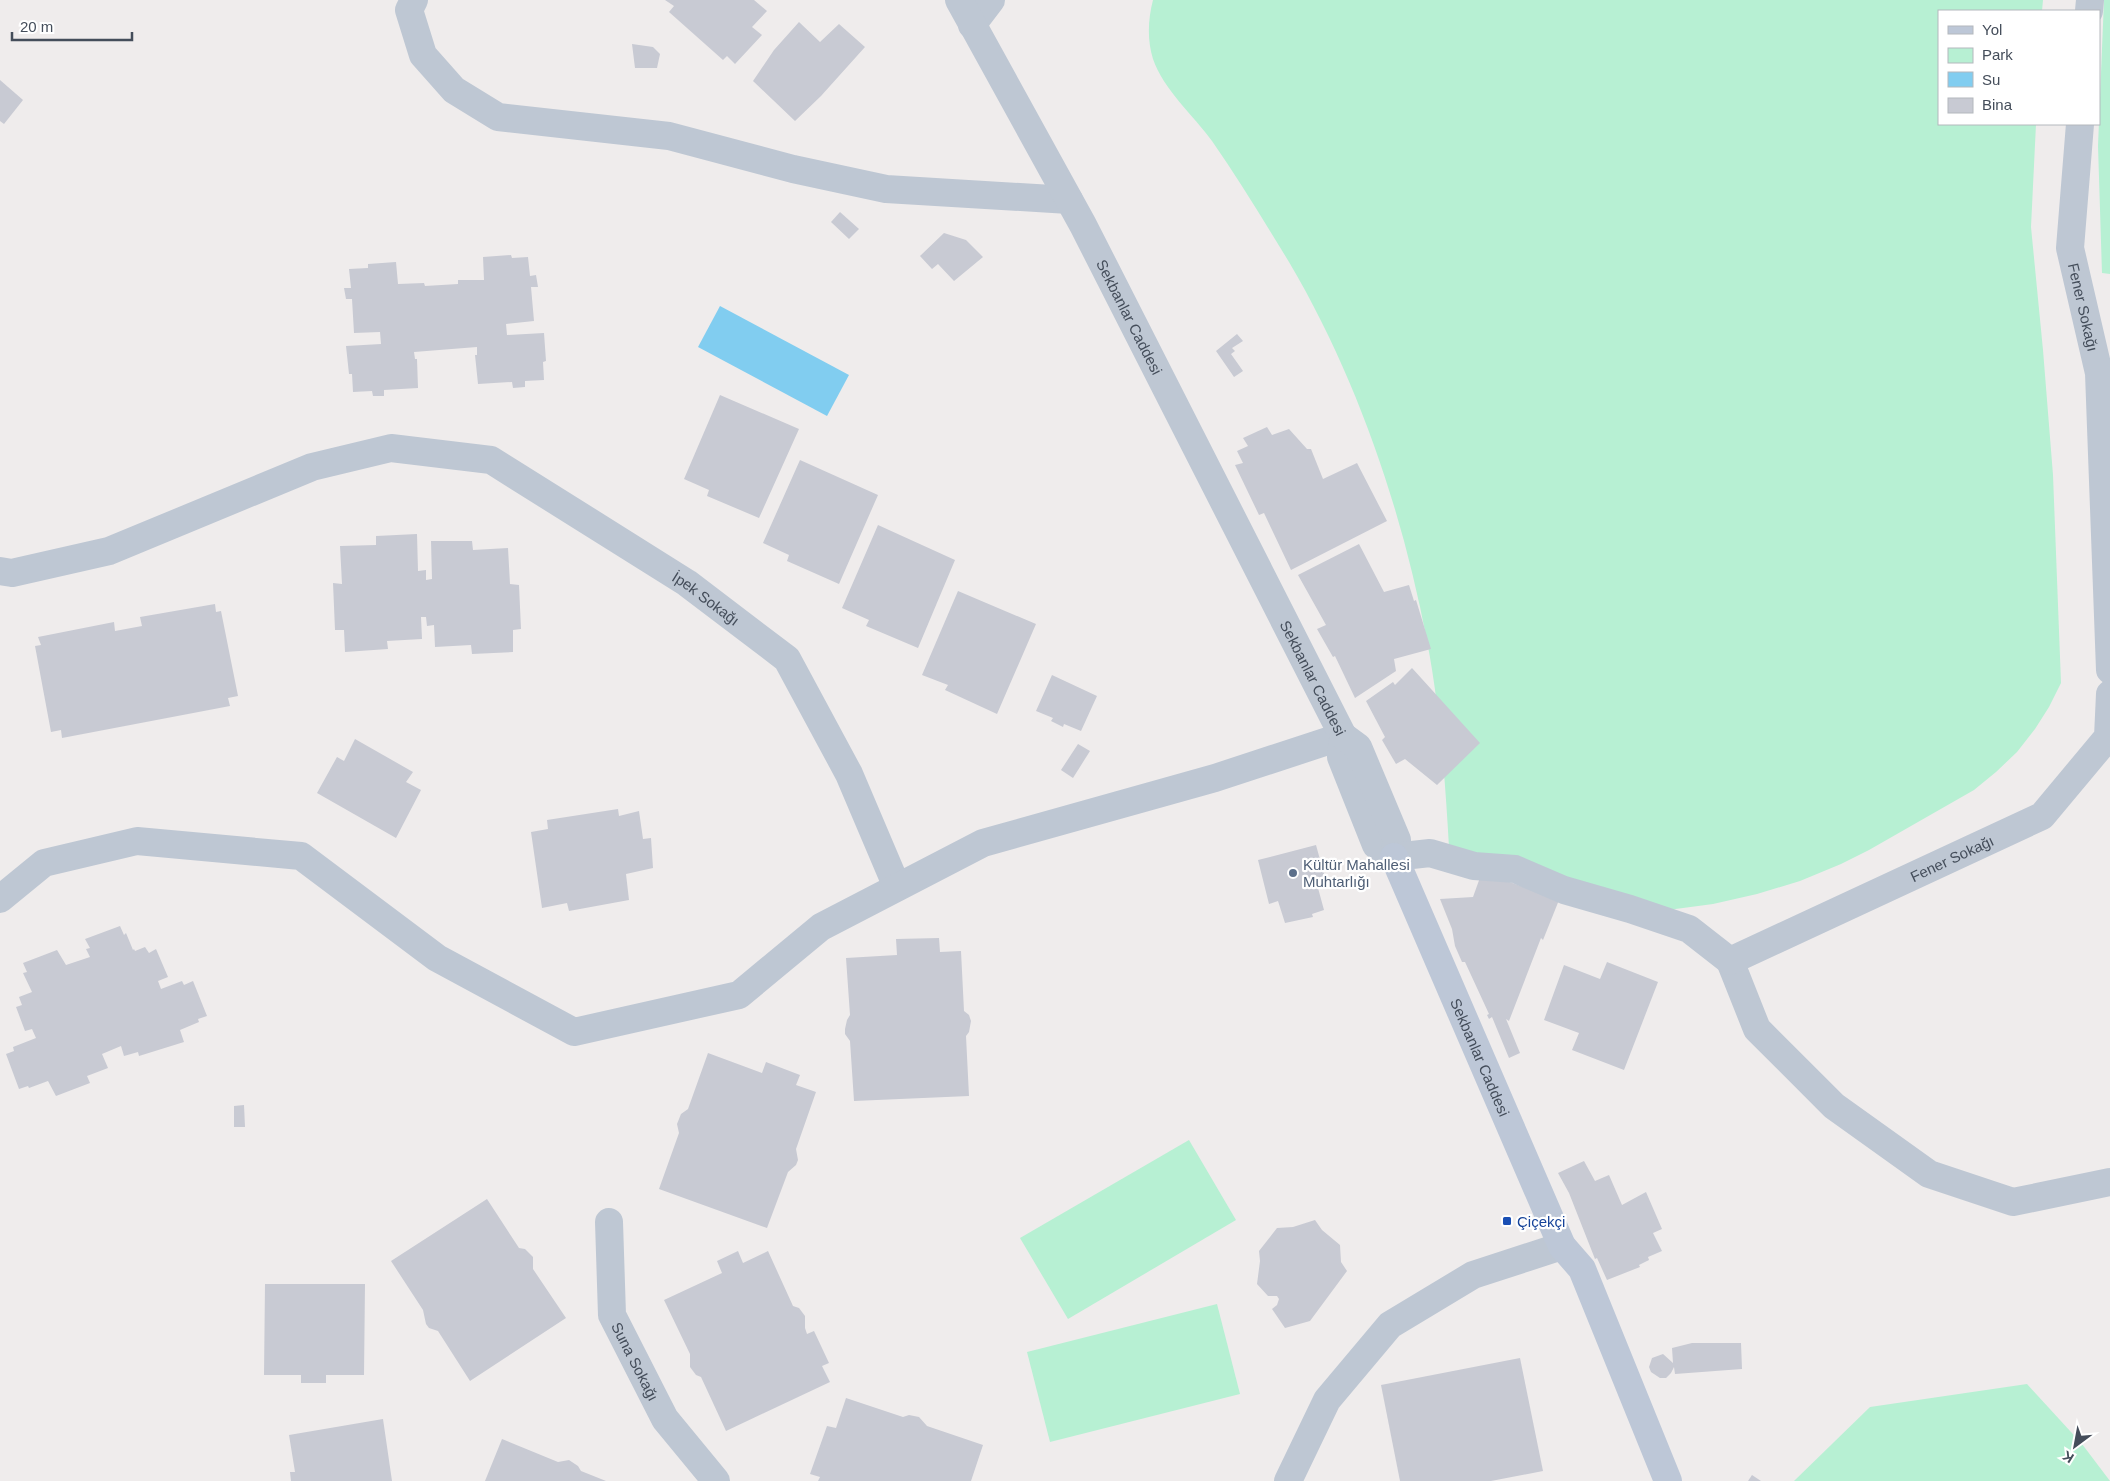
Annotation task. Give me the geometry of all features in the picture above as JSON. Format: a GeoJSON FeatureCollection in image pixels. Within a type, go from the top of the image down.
{"type":"FeatureCollection","features":[{"type":"Feature","properties":{"kind":"main road","name":"Sekbanlar Caddesi"},"geometry":{"type":"LineString","coordinates":[[1394,857],[1562,1246],[1582,1269],[1668,1481]]}},
{"type":"Feature","properties":{"kind":"street"},"geometry":{"type":"LineString","coordinates":[[414,0],[409,10],[423,55],[454,90],[498,117],[669,136],[793,169],[886,189],[1069,200]]}},
{"type":"Feature","properties":{"kind":"street","name":"Sekbanlar Caddesi"},"geometry":{"type":"LineString","coordinates":[[959,0],[1069,200],[1343,736],[1341,757],[1376,844],[1394,857]]}},
{"type":"Feature","properties":{"kind":"street"},"geometry":{"type":"LineString","coordinates":[[972,24],[991,0]]}},
{"type":"Feature","properties":{"kind":"street","name":"Fener Sokağı"},"geometry":{"type":"LineString","coordinates":[[2080,125],[2070,248],[2105,373],[2110,670]]}},
{"type":"Feature","properties":{"kind":"street","name":"İpek Sokağı"},"geometry":{"type":"LineString","coordinates":[[0,571],[12,573],[109,551],[312,467],[391,448],[491,460],[687,583],[787,658],[849,774],[897,887]]}},
{"type":"Feature","properties":{"kind":"street","name":"Fener Sokağı"},"geometry":{"type":"LineString","coordinates":[[1730,961],[2042,816],[2108,736],[2110,694]]}},
{"type":"Feature","properties":{"kind":"street"},"geometry":{"type":"LineString","coordinates":[[0,899],[44,863],[137,841],[301,856],[437,958],[574,1032],[739,995],[821,927],[983,843],[1215,778],[1343,736]]}},
{"type":"Feature","properties":{"kind":"street"},"geometry":{"type":"LineString","coordinates":[[1394,857],[1430,853],[1474,866],[1515,870],[1564,890],[1630,909],[1689,929],[1730,961],[1758,1029],[1834,1106],[1929,1174],[2013,1202],[2110,1182]]}},
{"type":"Feature","properties":{"kind":"street","name":"Suna Sokağı"},"geometry":{"type":"LineString","coordinates":[[609,1222],[612,1315],[665,1419],[716,1481]]}},
{"type":"Feature","properties":{"kind":"street"},"geometry":{"type":"LineString","coordinates":[[1288,1481],[1327,1400],[1390,1325],[1473,1275],[1562,1246]]}},
{"type":"Feature","properties":{"kind":"green space"},"geometry":{"type":"Polygon","coordinates":[[[1153,0],[2043,0],[2042,10],[1938,10],[1938,125],[2036,125],[2031,227],[2053,475],[2061,683],[2035,729],[2017,752],[1974,790],[1841,864],[1800,881],[1757,894],[1713,904],[1668,910],[1449,847],[1441,744],[1427,641],[1404,543],[1374,446],[1336,351],[1289,262],[1212,141],[1171,92],[1158,70],[1151,52],[1149,37],[1153,0]]]}},
{"type":"Feature","properties":{"kind":"green space"},"geometry":{"type":"Polygon","coordinates":[[[2104,0],[2110,0],[2110,274],[2102,273],[2098,146],[2104,0]]]}},
{"type":"Feature","properties":{"kind":"green space"},"geometry":{"type":"Polygon","coordinates":[[[1189,1140],[1236,1220],[1068,1319],[1020,1238],[1189,1140]]]}},
{"type":"Feature","properties":{"kind":"green space"},"geometry":{"type":"Polygon","coordinates":[[[1217,1304],[1240,1394],[1050,1442],[1027,1352],[1217,1304]]]}},
{"type":"Feature","properties":{"kind":"green space"},"geometry":{"type":"Polygon","coordinates":[[[2027,1384],[2082,1444],[2110,1481],[1794,1481],[1870,1407],[2027,1384]]]}},
{"type":"Feature","properties":{"kind":"water"},"geometry":{"type":"Polygon","coordinates":[[[720,306],[849,375],[827,416],[698,347],[720,306]]]}},
{"type":"Feature","properties":{"kind":"building"},"geometry":{"type":"Polygon","coordinates":[[[665,0],[754,0],[767,11],[752,27],[762,35],[735,64],[727,56],[723,60],[669,12],[674,6],[665,0]]]}},
{"type":"Feature","properties":{"kind":"building"},"geometry":{"type":"Polygon","coordinates":[[[799,22],[820,42],[839,24],[865,47],[821,96],[795,121],[753,81],[774,50],[799,22]]]}},
{"type":"Feature","properties":{"kind":"building"},"geometry":{"type":"Polygon","coordinates":[[[632,44],[653,47],[660,54],[657,68],[635,68],[632,44]]]}},
{"type":"Feature","properties":{"kind":"building"},"geometry":{"type":"Polygon","coordinates":[[[0,80],[23,100],[4,124],[0,121],[0,80]]]}},
{"type":"Feature","properties":{"kind":"building"},"geometry":{"type":"Polygon","coordinates":[[[840,212],[859,229],[849,239],[831,222],[840,212]]]}},
{"type":"Feature","properties":{"kind":"building"},"geometry":{"type":"Polygon","coordinates":[[[944,233],[966,240],[983,257],[954,281],[938,264],[932,269],[920,256],[944,233]]]}},
{"type":"Feature","properties":{"kind":"building"},"geometry":{"type":"Polygon","coordinates":[[[511,255],[512,258],[528,257],[530,276],[536,275],[538,287],[531,287],[534,321],[506,324],[507,335],[544,333],[546,361],[543,362],[544,380],[525,381],[525,387],[513,388],[512,382],[478,384],[475,355],[477,355],[477,347],[414,352],[415,359],[417,359],[418,388],[384,390],[384,396],[373,396],[372,391],[353,392],[352,374],[349,374],[346,346],[381,344],[380,332],[354,333],[352,299],[346,299],[344,288],[351,288],[349,269],[368,268],[368,264],[396,262],[398,284],[424,283],[425,286],[458,284],[458,280],[484,280],[483,257],[511,255]]]}},
{"type":"Feature","properties":{"kind":"building"},"geometry":{"type":"Polygon","coordinates":[[[1237,334],[1243,341],[1232,348],[1235,351],[1231,354],[1243,371],[1234,377],[1216,351],[1237,334]]]}},
{"type":"Feature","properties":{"kind":"building"},"geometry":{"type":"Polygon","coordinates":[[[720,395],[799,429],[759,518],[707,496],[709,490],[684,479],[720,395]]]}},
{"type":"Feature","properties":{"kind":"building"},"geometry":{"type":"Polygon","coordinates":[[[1267,427],[1272,435],[1289,429],[1307,449],[1311,449],[1323,479],[1357,463],[1387,521],[1291,570],[1264,513],[1259,515],[1235,465],[1243,463],[1237,451],[1248,446],[1243,438],[1267,427]]]}},
{"type":"Feature","properties":{"kind":"building"},"geometry":{"type":"Polygon","coordinates":[[[800,460],[878,495],[839,584],[787,561],[789,555],[763,543],[800,460]]]}},
{"type":"Feature","properties":{"kind":"building"},"geometry":{"type":"Polygon","coordinates":[[[878,525],[955,560],[918,648],[866,626],[869,620],[842,608],[878,525]]]}},
{"type":"Feature","properties":{"kind":"building"},"geometry":{"type":"Polygon","coordinates":[[[417,534],[418,571],[426,570],[426,580],[432,579],[431,541],[472,541],[473,550],[508,548],[510,584],[519,585],[521,629],[513,630],[513,652],[472,654],[471,645],[435,647],[434,625],[427,626],[426,617],[421,617],[422,639],[387,641],[388,649],[345,652],[344,630],[335,630],[333,583],[342,584],[340,546],[376,545],[376,536],[417,534]]]}},
{"type":"Feature","properties":{"kind":"building"},"geometry":{"type":"Polygon","coordinates":[[[1359,544],[1384,592],[1409,585],[1414,601],[1416,600],[1431,649],[1394,659],[1396,671],[1355,698],[1335,656],[1333,657],[1317,629],[1326,625],[1298,575],[1359,544]]]}},
{"type":"Feature","properties":{"kind":"building"},"geometry":{"type":"Polygon","coordinates":[[[958,591],[1036,624],[997,714],[945,690],[948,685],[922,675],[958,591]]]}},
{"type":"Feature","properties":{"kind":"building"},"geometry":{"type":"Polygon","coordinates":[[[215,604],[216,612],[221,611],[238,696],[228,698],[230,706],[62,738],[61,730],[51,732],[35,646],[41,645],[38,637],[114,622],[115,631],[142,626],[140,617],[215,604]]]}},
{"type":"Feature","properties":{"kind":"building"},"geometry":{"type":"Polygon","coordinates":[[[1412,668],[1480,743],[1437,785],[1405,759],[1396,764],[1382,740],[1385,737],[1366,701],[1393,682],[1395,685],[1412,668]]]}},
{"type":"Feature","properties":{"kind":"building"},"geometry":{"type":"Polygon","coordinates":[[[1052,675],[1097,696],[1081,731],[1064,724],[1063,727],[1051,721],[1053,718],[1036,711],[1052,675]]]}},
{"type":"Feature","properties":{"kind":"building"},"geometry":{"type":"Polygon","coordinates":[[[355,739],[413,772],[406,782],[421,790],[396,838],[317,793],[337,757],[344,761],[355,739]]]}},
{"type":"Feature","properties":{"kind":"building"},"geometry":{"type":"Polygon","coordinates":[[[1078,744],[1090,751],[1073,778],[1061,770],[1078,744]]]}},
{"type":"Feature","properties":{"kind":"building"},"geometry":{"type":"Polygon","coordinates":[[[618,809],[619,816],[639,811],[643,839],[651,838],[653,868],[626,874],[629,900],[569,911],[567,903],[542,908],[531,832],[548,829],[547,820],[618,809]]]}},
{"type":"Feature","properties":{"kind":"building","name":"Kültür Mahallesi Muhtarlığı"},"geometry":{"type":"Polygon","coordinates":[[[1316,845],[1327,885],[1318,888],[1324,910],[1312,914],[1313,917],[1285,923],[1278,901],[1269,904],[1258,860],[1316,845]]]}},
{"type":"Feature","properties":{"kind":"building"},"geometry":{"type":"Polygon","coordinates":[[[1482,872],[1559,900],[1543,940],[1541,938],[1509,1021],[1506,1019],[1520,1053],[1509,1058],[1492,1017],[1489,1019],[1487,1015],[1489,1014],[1465,962],[1462,962],[1455,946],[1452,929],[1440,899],[1473,897],[1482,872]]]}},
{"type":"Feature","properties":{"kind":"building"},"geometry":{"type":"Polygon","coordinates":[[[120,926],[124,935],[126,933],[133,950],[145,947],[149,953],[156,949],[168,977],[158,981],[161,989],[182,981],[184,985],[193,981],[207,1016],[198,1019],[199,1022],[180,1030],[184,1042],[139,1056],[138,1052],[124,1056],[121,1046],[102,1054],[108,1068],[87,1076],[90,1083],[56,1096],[48,1081],[29,1088],[28,1086],[19,1089],[6,1054],[14,1051],[13,1047],[36,1038],[32,1029],[25,1031],[16,1007],[22,1005],[19,997],[32,992],[23,973],[27,972],[23,963],[57,950],[66,965],[90,957],[86,949],[90,948],[85,939],[120,926]]]}},
{"type":"Feature","properties":{"kind":"building"},"geometry":{"type":"Polygon","coordinates":[[[939,938],[940,952],[961,951],[964,1011],[969,1015],[971,1021],[969,1032],[966,1036],[969,1096],[854,1101],[850,1041],[845,1034],[847,1020],[850,1015],[846,958],[897,955],[896,939],[939,938]]]}},
{"type":"Feature","properties":{"kind":"building"},"geometry":{"type":"Polygon","coordinates":[[[1607,962],[1658,982],[1624,1070],[1572,1050],[1579,1033],[1544,1020],[1564,965],[1600,979],[1607,962]]]}},
{"type":"Feature","properties":{"kind":"building"},"geometry":{"type":"Polygon","coordinates":[[[708,1053],[762,1073],[766,1062],[800,1075],[796,1085],[816,1092],[796,1149],[798,1160],[796,1165],[788,1172],[767,1228],[659,1189],[679,1133],[677,1124],[681,1114],[688,1109],[708,1053]]]}},
{"type":"Feature","properties":{"kind":"building"},"geometry":{"type":"Polygon","coordinates":[[[244,1105],[245,1127],[234,1127],[234,1106],[244,1105]]]}},
{"type":"Feature","properties":{"kind":"building"},"geometry":{"type":"Polygon","coordinates":[[[1584,1161],[1595,1181],[1609,1175],[1622,1205],[1646,1192],[1662,1229],[1653,1233],[1662,1251],[1648,1257],[1649,1260],[1639,1265],[1640,1267],[1607,1280],[1597,1258],[1595,1259],[1569,1193],[1558,1173],[1584,1161]]]}},
{"type":"Feature","properties":{"kind":"building"},"geometry":{"type":"Polygon","coordinates":[[[487,1199],[519,1248],[525,1249],[533,1257],[533,1269],[566,1318],[470,1381],[438,1331],[429,1328],[426,1324],[423,1310],[391,1261],[487,1199]]]}},
{"type":"Feature","properties":{"kind":"building"},"geometry":{"type":"Polygon","coordinates":[[[1315,1220],[1322,1230],[1340,1245],[1341,1262],[1347,1271],[1310,1321],[1285,1328],[1272,1309],[1277,1305],[1279,1299],[1277,1296],[1268,1296],[1257,1284],[1260,1261],[1259,1251],[1277,1228],[1293,1227],[1315,1220]]]}},
{"type":"Feature","properties":{"kind":"building"},"geometry":{"type":"Polygon","coordinates":[[[738,1251],[743,1263],[768,1251],[793,1306],[799,1308],[805,1316],[807,1334],[814,1331],[829,1363],[822,1366],[830,1382],[726,1431],[701,1377],[696,1375],[690,1367],[690,1354],[664,1300],[722,1273],[717,1261],[738,1251]]]}},
{"type":"Feature","properties":{"kind":"building"},"geometry":{"type":"Polygon","coordinates":[[[265,1284],[365,1284],[364,1375],[326,1375],[326,1383],[301,1383],[301,1375],[264,1375],[265,1284]]]}},
{"type":"Feature","properties":{"kind":"building"},"geometry":{"type":"Polygon","coordinates":[[[1692,1343],[1741,1343],[1742,1369],[1675,1374],[1674,1367],[1666,1378],[1660,1378],[1651,1372],[1649,1367],[1652,1358],[1663,1354],[1673,1363],[1672,1348],[1692,1343]]]}},
{"type":"Feature","properties":{"kind":"building"},"geometry":{"type":"Polygon","coordinates":[[[1520,1358],[1543,1471],[1491,1481],[1400,1481],[1381,1385],[1520,1358]]]}},
{"type":"Feature","properties":{"kind":"building"},"geometry":{"type":"Polygon","coordinates":[[[846,1398],[903,1417],[909,1415],[919,1417],[927,1426],[983,1445],[971,1481],[818,1481],[820,1477],[810,1474],[827,1426],[836,1428],[846,1398]]]}},
{"type":"Feature","properties":{"kind":"building"},"geometry":{"type":"Polygon","coordinates":[[[383,1419],[392,1481],[291,1481],[290,1472],[295,1472],[289,1435],[383,1419]]]}},
{"type":"Feature","properties":{"kind":"building"},"geometry":{"type":"Polygon","coordinates":[[[502,1439],[558,1462],[569,1460],[578,1466],[581,1471],[606,1481],[485,1481],[502,1439]]]}},
{"type":"Feature","properties":{"kind":"building"},"geometry":{"type":"Polygon","coordinates":[[[1752,1475],[1761,1481],[1748,1481],[1752,1475]]]}},
{"type":"Feature","properties":{"kind":"place","name":"Kültür Mahallesi Muhtarlığı"},"geometry":{"type":"Point","coordinates":[1293,873]}},
{"type":"Feature","properties":{"kind":"place","name":"Çiçekçi"},"geometry":{"type":"Point","coordinates":[1507,1221]}}]}
